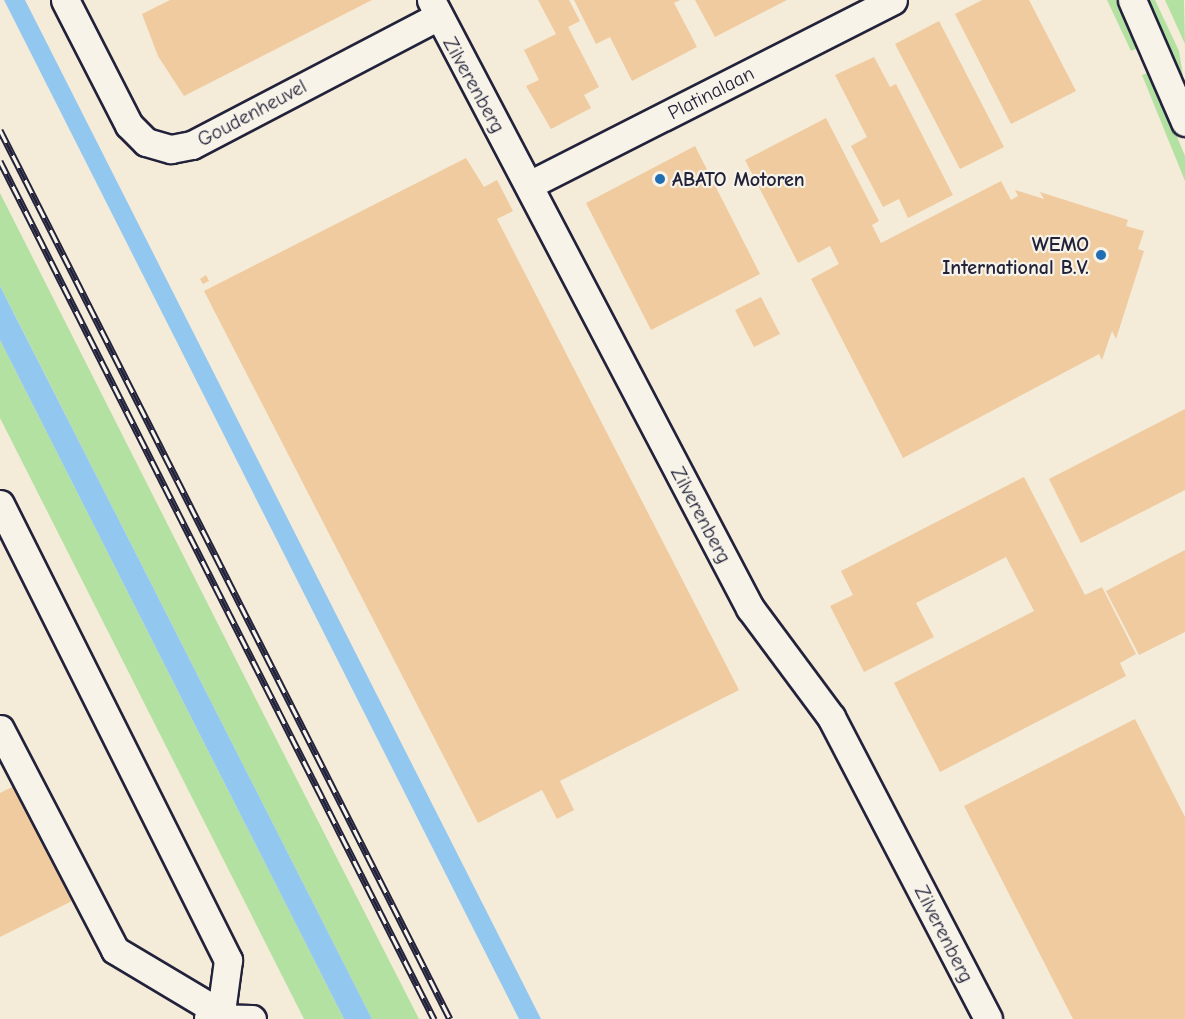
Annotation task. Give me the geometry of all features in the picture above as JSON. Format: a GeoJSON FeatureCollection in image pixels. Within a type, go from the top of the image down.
{"type":"FeatureCollection","features":[{"type":"Feature","properties":{"kind":"street","name":"Goudenheuvel"},"geometry":{"type":"LineString","coordinates":[[65,0],[129,125],[146,142],[171,149],[192,145],[434,8]]}},
{"type":"Feature","properties":{"kind":"street","name":"Platinalaan"},"geometry":{"type":"LineString","coordinates":[[530,185],[892,0]]}},
{"type":"Feature","properties":{"kind":"street"},"geometry":{"type":"LineString","coordinates":[[1132,0],[1185,122]]}},
{"type":"Feature","properties":{"kind":"street","name":"Zilverenberg"},"geometry":{"type":"LineString","coordinates":[[434,8],[530,185],[750,608],[831,717],[988,1019]]}},
{"type":"Feature","properties":{"kind":"street"},"geometry":{"type":"LineString","coordinates":[[0,504],[228,960],[215,1018]]}},
{"type":"Feature","properties":{"kind":"street"},"geometry":{"type":"LineString","coordinates":[[0,729],[115,950],[215,1018],[252,1019]]}},
{"type":"Feature","properties":{"kind":"green space"},"geometry":{"type":"Polygon","coordinates":[[[1107,0],[1117,0],[1140,47],[1131,51],[1107,0]]]}},
{"type":"Feature","properties":{"kind":"green space"},"geometry":{"type":"Polygon","coordinates":[[[1144,0],[1155,0],[1179,51],[1185,89],[1144,0]]]}},
{"type":"Feature","properties":{"kind":"green space"},"geometry":{"type":"Polygon","coordinates":[[[1165,0],[1184,0],[1185,44],[1165,0]]]}},
{"type":"Feature","properties":{"kind":"green space"},"geometry":{"type":"Polygon","coordinates":[[[1150,72],[1185,156],[1185,181],[1142,75],[1150,72]]]}},
{"type":"Feature","properties":{"kind":"green space"},"geometry":{"type":"Polygon","coordinates":[[[0,193],[419,1019],[372,1019],[0,286],[0,193]]]}},
{"type":"Feature","properties":{"kind":"green space"},"geometry":{"type":"Polygon","coordinates":[[[0,340],[344,1019],[304,1019],[0,418],[0,340]]]}},
{"type":"Feature","properties":{"kind":"water"},"geometry":{"type":"Polygon","coordinates":[[[4,0],[25,0],[541,1019],[519,1019],[4,0]]]}},
{"type":"Feature","properties":{"kind":"water"},"geometry":{"type":"Polygon","coordinates":[[[0,286],[372,1019],[344,1019],[0,340],[0,286]]]}},
{"type":"Feature","properties":{"kind":"building"},"geometry":{"type":"Polygon","coordinates":[[[170,0],[372,0],[184,96],[158,56],[142,14],[170,0]]]}},
{"type":"Feature","properties":{"kind":"building"},"geometry":{"type":"Polygon","coordinates":[[[538,0],[569,0],[580,21],[568,27],[599,87],[584,95],[591,108],[551,129],[526,86],[539,80],[524,50],[556,34],[538,0]]]}},
{"type":"Feature","properties":{"kind":"building"},"geometry":{"type":"Polygon","coordinates":[[[574,0],[680,0],[674,3],[697,47],[632,81],[610,37],[596,44],[574,0]]]}},
{"type":"Feature","properties":{"kind":"building"},"geometry":{"type":"Polygon","coordinates":[[[695,0],[787,0],[715,37],[695,0]]]}},
{"type":"Feature","properties":{"kind":"building"},"geometry":{"type":"Polygon","coordinates":[[[982,0],[1029,0],[1076,91],[1011,124],[955,14],[982,0]]]}},
{"type":"Feature","properties":{"kind":"building"},"geometry":{"type":"Polygon","coordinates":[[[939,21],[1004,147],[960,169],[895,44],[939,21]]]}},
{"type":"Feature","properties":{"kind":"building"},"geometry":{"type":"Polygon","coordinates":[[[874,57],[890,87],[896,84],[953,195],[908,218],[899,199],[883,207],[851,146],[867,137],[835,75],[874,57]]]}},
{"type":"Feature","properties":{"kind":"building"},"geometry":{"type":"Polygon","coordinates":[[[826,118],[879,221],[872,225],[881,243],[1001,181],[1011,200],[1018,196],[1015,190],[1044,199],[1040,192],[1128,220],[1126,226],[1144,231],[1138,249],[1144,251],[1116,339],[1112,331],[1102,360],[1099,354],[903,458],[811,279],[839,264],[830,246],[798,263],[745,160],[826,118]]]}},
{"type":"Feature","properties":{"kind":"building"},"geometry":{"type":"Polygon","coordinates":[[[695,146],[760,274],[651,330],[586,203],[695,146]]]}},
{"type":"Feature","properties":{"kind":"building"},"geometry":{"type":"Polygon","coordinates":[[[466,158],[484,187],[497,180],[513,211],[497,219],[739,690],[560,781],[574,810],[557,819],[542,790],[478,823],[204,291],[466,158]]]}},
{"type":"Feature","properties":{"kind":"building"},"geometry":{"type":"Polygon","coordinates":[[[206,275],[209,281],[203,284],[200,279],[206,275]]]}},
{"type":"Feature","properties":{"kind":"building"},"geometry":{"type":"Polygon","coordinates":[[[761,297],[780,334],[754,347],[735,310],[761,297]]]}},
{"type":"Feature","properties":{"kind":"building"},"geometry":{"type":"Polygon","coordinates":[[[1185,409],[1185,490],[1081,543],[1049,479],[1185,409]]]}},
{"type":"Feature","properties":{"kind":"building"},"geometry":{"type":"Polygon","coordinates":[[[1024,477],[1085,595],[1102,587],[1136,654],[1120,663],[1126,676],[940,772],[894,683],[1034,611],[1006,557],[916,603],[934,637],[864,672],[830,606],[853,595],[841,571],[1024,477]]]}},
{"type":"Feature","properties":{"kind":"building"},"geometry":{"type":"Polygon","coordinates":[[[1185,550],[1185,632],[1139,655],[1106,591],[1185,550]]]}},
{"type":"Feature","properties":{"kind":"building"},"geometry":{"type":"Polygon","coordinates":[[[1135,719],[1185,817],[1185,1019],[1073,1019],[964,806],[1135,719]]]}},
{"type":"Feature","properties":{"kind":"building"},"geometry":{"type":"Polygon","coordinates":[[[14,786],[72,901],[0,937],[0,793],[14,786]]]}},
{"type":"Feature","properties":{"kind":"railway"},"geometry":{"type":"LineString","coordinates":[[0,130],[450,1019]]}},
{"type":"Feature","properties":{"kind":"railway"},"geometry":{"type":"LineString","coordinates":[[0,161],[434,1019]]}},
{"type":"Feature","properties":{"kind":"place","name":"ABATO Motoren"},"geometry":{"type":"Point","coordinates":[660,179]}},
{"type":"Feature","properties":{"kind":"place","name":"WEMO International B.V."},"geometry":{"type":"Point","coordinates":[1101,255]}}]}
